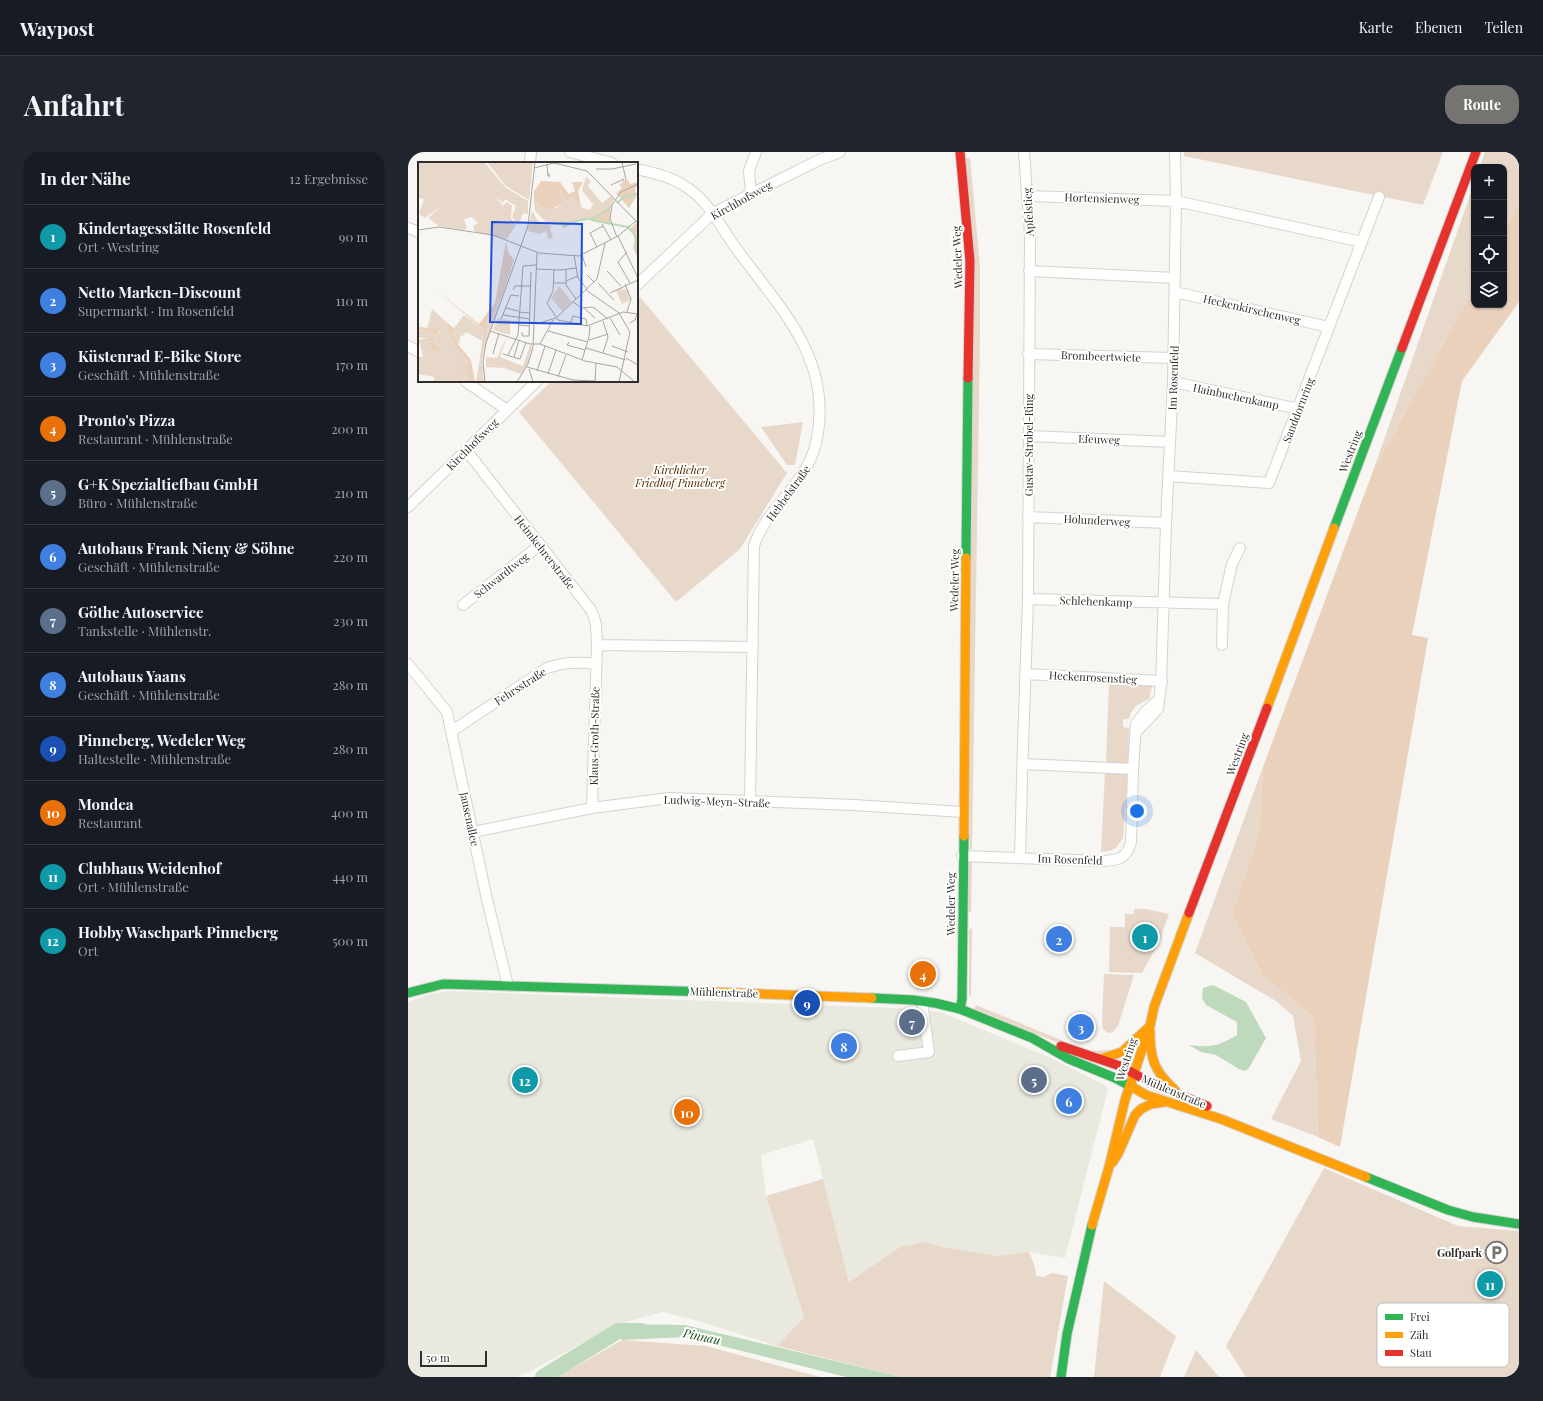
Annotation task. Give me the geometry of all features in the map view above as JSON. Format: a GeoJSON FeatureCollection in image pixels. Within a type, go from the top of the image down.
{"type":"FeatureCollection","features":[{"type":"Feature","properties":{"kind":"main road","name":"Wedeler Weg"},"geometry":{"type":"LineString","coordinates":[[960,152],[970,261],[962,856],[962,999],[960,1009]]}},
{"type":"Feature","properties":{"kind":"main road","name":"Westring"},"geometry":{"type":"LineString","coordinates":[[1060,1377],[1088,1239],[1130,1086],[1150,1026],[1154,1007],[1476,152]]}},
{"type":"Feature","properties":{"kind":"main road","name":"Mühlenstraße"},"geometry":{"type":"LineString","coordinates":[[409,991],[443,984],[647,989],[913,1000],[935,1003],[960,1009],[1032,1038],[1069,1059],[1130,1086],[1146,1095],[1222,1119],[1448,1210],[1472,1217],[1519,1224]]}},
{"type":"Feature","properties":{"kind":"main road"},"geometry":{"type":"LineString","coordinates":[[1100,1059],[1122,1052],[1150,1026]]}},
{"type":"Feature","properties":{"kind":"main road"},"geometry":{"type":"LineString","coordinates":[[1150,1026],[1151,1055],[1153,1064],[1163,1079],[1179,1093]]}},
{"type":"Feature","properties":{"kind":"main road","name":"Mühlenstraße"},"geometry":{"type":"LineString","coordinates":[[1032,1038],[1044,1040],[1120,1066],[1153,1084],[1179,1093],[1245,1121],[1289,1145]]}},
{"type":"Feature","properties":{"kind":"main road"},"geometry":{"type":"LineString","coordinates":[[1109,1167],[1120,1155],[1132,1117],[1142,1108],[1153,1102],[1167,1102]]}},
{"type":"Feature","properties":{"kind":"street"},"geometry":{"type":"LineString","coordinates":[[530,162],[531,152]]}},
{"type":"Feature","properties":{"kind":"street"},"geometry":{"type":"LineString","coordinates":[[570,152],[608,162]]}},
{"type":"Feature","properties":{"kind":"street"},"geometry":{"type":"LineString","coordinates":[[751,194],[749,171],[756,152]]}},
{"type":"Feature","properties":{"kind":"street","name":"Kirchhofsweg"},"geometry":{"type":"LineString","coordinates":[[638,284],[713,213],[819,160],[840,152]]}},
{"type":"Feature","properties":{"kind":"street","name":"Apfelstieg"},"geometry":{"type":"LineString","coordinates":[[1024,152],[1030,234],[1029,271]]}},
{"type":"Feature","properties":{"kind":"street","name":"Im Rosenfeld"},"geometry":{"type":"LineString","coordinates":[[962,856],[1104,861],[1122,858],[1129,851],[1131,842],[1136,724],[1145,712],[1161,696],[1162,681],[1166,524],[1174,382],[1173,358],[1176,201],[1175,152]]}},
{"type":"Feature","properties":{"kind":"street","name":"Hebbelstraße"},"geometry":{"type":"LineString","coordinates":[[638,169],[664,176],[684,185],[713,213],[734,245],[775,297],[794,325],[804,343],[819,394],[819,430],[810,462],[800,480],[758,535],[754,546],[750,802]]}},
{"type":"Feature","properties":{"kind":"street","name":"Hortensienweg"},"geometry":{"type":"LineString","coordinates":[[1028,196],[1176,201]]}},
{"type":"Feature","properties":{"kind":"street","name":"Sanddornring"},"geometry":{"type":"LineString","coordinates":[[1168,476],[1269,482],[1379,197]]}},
{"type":"Feature","properties":{"kind":"street"},"geometry":{"type":"LineString","coordinates":[[1176,201],[1362,242]]}},
{"type":"Feature","properties":{"kind":"street"},"geometry":{"type":"LineString","coordinates":[[408,228],[418,232]]}},
{"type":"Feature","properties":{"kind":"street"},"geometry":{"type":"LineString","coordinates":[[1029,271],[1175,278]]}},
{"type":"Feature","properties":{"kind":"street","name":"Gustav-Strobel-Ring"},"geometry":{"type":"LineString","coordinates":[[1020,857],[1028,599],[1029,271]]}},
{"type":"Feature","properties":{"kind":"street","name":"Heckenkirschenweg"},"geometry":{"type":"LineString","coordinates":[[1175,292],[1330,326]]}},
{"type":"Feature","properties":{"kind":"street"},"geometry":{"type":"LineString","coordinates":[[408,346],[418,351]]}},
{"type":"Feature","properties":{"kind":"street","name":"Brombeertwiete"},"geometry":{"type":"LineString","coordinates":[[1028,354],[1173,358]]}},
{"type":"Feature","properties":{"kind":"street"},"geometry":{"type":"LineString","coordinates":[[466,382],[507,410]]}},
{"type":"Feature","properties":{"kind":"street","name":"Kirchhofsweg"},"geometry":{"type":"LineString","coordinates":[[408,507],[536,382]]}},
{"type":"Feature","properties":{"kind":"street","name":"Hainbuchenkamp"},"geometry":{"type":"LineString","coordinates":[[1174,382],[1298,408]]}},
{"type":"Feature","properties":{"kind":"street","name":"Efeuweg"},"geometry":{"type":"LineString","coordinates":[[1029,436],[1170,442]]}},
{"type":"Feature","properties":{"kind":"street","name":"Heimkehrerstraße"},"geometry":{"type":"LineString","coordinates":[[466,450],[593,614],[596,624],[596,664]]}},
{"type":"Feature","properties":{"kind":"street","name":"Holunderweg"},"geometry":{"type":"LineString","coordinates":[[1028,517],[1166,524]]}},
{"type":"Feature","properties":{"kind":"street","name":"Schwardtweg"},"geometry":{"type":"LineString","coordinates":[[463,605],[540,545]]}},
{"type":"Feature","properties":{"kind":"street"},"geometry":{"type":"LineString","coordinates":[[1222,645],[1223,604],[1232,564],[1240,548]]}},
{"type":"Feature","properties":{"kind":"street","name":"Schlehenkamp"},"geometry":{"type":"LineString","coordinates":[[1028,599],[1164,603]]}},
{"type":"Feature","properties":{"kind":"street"},"geometry":{"type":"LineString","coordinates":[[1164,603],[1223,604]]}},
{"type":"Feature","properties":{"kind":"street"},"geometry":{"type":"LineString","coordinates":[[597,645],[752,647]]}},
{"type":"Feature","properties":{"kind":"street","name":"Fehrsstraße"},"geometry":{"type":"LineString","coordinates":[[452,731],[547,668],[562,663],[578,662],[596,664]]}},
{"type":"Feature","properties":{"kind":"street","name":"Jansenallee"},"geometry":{"type":"LineString","coordinates":[[408,664],[447,712],[486,895],[508,986]]}},
{"type":"Feature","properties":{"kind":"street","name":"Klaus-Groth-Straße"},"geometry":{"type":"LineString","coordinates":[[592,808],[596,664]]}},
{"type":"Feature","properties":{"kind":"street","name":"Heckenrosenstieg"},"geometry":{"type":"LineString","coordinates":[[1025,674],[1162,681]]}},
{"type":"Feature","properties":{"kind":"street"},"geometry":{"type":"LineString","coordinates":[[1023,764],[1133,769]]}},
{"type":"Feature","properties":{"kind":"street","name":"Ludwig-Meyn-Straße"},"geometry":{"type":"LineString","coordinates":[[473,832],[592,808],[669,798],[854,805],[963,812]]}},
{"type":"Feature","properties":{"kind":"street"},"geometry":{"type":"LineString","coordinates":[[898,1056],[930,1052],[923,1008]]}},
{"type":"Feature","properties":{"kind":"shaded area"},"geometry":{"type":"Polygon","coordinates":[[[1519,204],[1519,302],[1462,381],[1412,635],[1428,638],[1340,1147],[1318,1137],[1314,1017],[1262,975],[1232,913],[1259,835],[1263,767],[1373,471],[1471,293],[1471,308],[1507,308],[1507,226],[1519,204]]]}},
{"type":"Feature","properties":{"kind":"shaded area"},"geometry":{"type":"Polygon","coordinates":[[[452,991],[920,1009],[943,1013],[1044,1055],[1105,1085],[1108,1089],[1065,1258],[1029,1252],[996,1256],[924,1242],[900,1247],[849,1282],[813,1139],[761,1155],[766,1196],[804,1317],[777,1346],[698,1321],[663,1312],[618,1324],[529,1372],[516,1377],[408,1377],[408,1002],[430,994],[452,991]]]}},
{"type":"Feature","properties":{"kind":"green space"},"geometry":{"type":"Polygon","coordinates":[[[1184,152],[1443,152],[1423,205],[1184,156],[1184,152]]]}},
{"type":"Feature","properties":{"kind":"green space"},"geometry":{"type":"Polygon","coordinates":[[[1485,152],[1519,152],[1519,204],[1507,226],[1507,164],[1481,164],[1485,152]]]}},
{"type":"Feature","properties":{"kind":"green space"},"geometry":{"type":"Polygon","coordinates":[[[965,158],[970,158],[980,266],[972,849],[970,849],[965,158]]]}},
{"type":"Feature","properties":{"kind":"green space"},"geometry":{"type":"Polygon","coordinates":[[[1471,193],[1471,293],[1373,471],[1471,193]]]}},
{"type":"Feature","properties":{"kind":"green space","name":"Kirchlicher Friedhof Pinneberg"},"geometry":{"type":"Polygon","coordinates":[[[640,297],[787,473],[740,549],[676,602],[519,412],[551,382],[638,382],[638,299],[640,297]]]}},
{"type":"Feature","properties":{"kind":"green space"},"geometry":{"type":"Polygon","coordinates":[[[803,422],[795,465],[787,465],[761,427],[803,422]]]}},
{"type":"Feature","properties":{"kind":"green space"},"geometry":{"type":"Polygon","coordinates":[[[1109,684],[1152,686],[1149,699],[1136,706],[1129,719],[1123,719],[1123,727],[1129,728],[1128,764],[1106,763],[1109,684]]]}},
{"type":"Feature","properties":{"kind":"green space"},"geometry":{"type":"Polygon","coordinates":[[[1263,767],[1259,835],[1232,913],[1262,975],[1314,1017],[1318,1137],[1271,1119],[1301,1061],[1293,1016],[1276,1001],[1195,953],[1263,767]]]}},
{"type":"Feature","properties":{"kind":"green space"},"geometry":{"type":"Polygon","coordinates":[[[1105,773],[1128,774],[1123,838],[1116,848],[1101,852],[1105,773]]]}},
{"type":"Feature","properties":{"kind":"green space"},"geometry":{"type":"Polygon","coordinates":[[[972,861],[971,912],[968,911],[969,863],[972,861]]]}},
{"type":"Feature","properties":{"kind":"green space"},"geometry":{"type":"Polygon","coordinates":[[[1134,909],[1146,909],[1169,914],[1159,942],[1142,973],[1109,972],[1110,927],[1125,927],[1125,914],[1134,914],[1134,909]]]}},
{"type":"Feature","properties":{"kind":"green space"},"geometry":{"type":"Polygon","coordinates":[[[972,928],[971,994],[969,996],[969,930],[972,928]]]}},
{"type":"Feature","properties":{"kind":"green space"},"geometry":{"type":"Polygon","coordinates":[[[1104,974],[1134,975],[1118,1026],[1113,1032],[1108,1033],[1103,1029],[1102,1023],[1104,974]]]}},
{"type":"Feature","properties":{"kind":"green space"},"geometry":{"type":"Polygon","coordinates":[[[976,1005],[1078,1047],[1090,1051],[1108,1050],[1114,1052],[1101,1054],[1066,1046],[974,1009],[976,1005]]]}},
{"type":"Feature","properties":{"kind":"green space"},"geometry":{"type":"Polygon","coordinates":[[[1324,1168],[1458,1226],[1519,1231],[1519,1377],[1246,1377],[1226,1346],[1324,1168]]]}},
{"type":"Feature","properties":{"kind":"green space"},"geometry":{"type":"Polygon","coordinates":[[[823,1179],[849,1282],[900,1247],[924,1242],[996,1256],[1029,1252],[1035,1267],[1036,1276],[1043,1277],[1052,1273],[1068,1276],[1050,1377],[902,1377],[777,1346],[804,1317],[766,1196],[823,1179]]]}},
{"type":"Feature","properties":{"kind":"green space"},"geometry":{"type":"Polygon","coordinates":[[[1104,1281],[1176,1336],[1160,1377],[1094,1377],[1104,1281]]]}},
{"type":"Feature","properties":{"kind":"green space"},"geometry":{"type":"Polygon","coordinates":[[[622,1340],[706,1346],[820,1377],[558,1377],[622,1340]]]}},
{"type":"Feature","properties":{"kind":"green space"},"geometry":{"type":"Polygon","coordinates":[[[1196,1350],[1219,1377],[1184,1377],[1196,1350]]]}},
{"type":"Feature","properties":{"kind":"water"},"geometry":{"type":"Polygon","coordinates":[[[1213,985],[1246,1002],[1266,1038],[1249,1068],[1245,1071],[1216,1055],[1201,1052],[1189,1045],[1209,1046],[1219,1044],[1237,1035],[1237,1022],[1206,1005],[1202,998],[1203,988],[1213,985]]]}},
{"type":"Feature","properties":{"kind":"water"},"geometry":{"type":"Polygon","coordinates":[[[618,1324],[685,1325],[902,1377],[846,1377],[686,1337],[622,1340],[618,1324]]]}},
{"type":"Feature","properties":{"kind":"waterway","name":"Pinnau"},"geometry":{"type":"LineString","coordinates":[[543,1377],[618,1331],[641,1331]]}},
{"type":"Feature","properties":{"kind":"traffic: fast"},"geometry":{"type":"LineString","coordinates":[[1334,528],[1402,348]]}},
{"type":"Feature","properties":{"kind":"traffic: fast"},"geometry":{"type":"LineString","coordinates":[[966,558],[968,378]]}},
{"type":"Feature","properties":{"kind":"traffic: fast"},"geometry":{"type":"LineString","coordinates":[[960,1009],[962,999],[964,836]]}},
{"type":"Feature","properties":{"kind":"traffic: fast"},"geometry":{"type":"LineString","coordinates":[[408,993],[443,984],[710,992]]}},
{"type":"Feature","properties":{"kind":"traffic: fast"},"geometry":{"type":"LineString","coordinates":[[872,998],[913,1000],[960,1009],[1032,1038],[1069,1059],[1115,1078],[1134,1088]]}},
{"type":"Feature","properties":{"kind":"traffic: fast"},"geometry":{"type":"LineString","coordinates":[[1366,1177],[1448,1210],[1473,1217],[1519,1224]]}},
{"type":"Feature","properties":{"kind":"traffic: fast"},"geometry":{"type":"LineString","coordinates":[[1061,1377],[1067,1334],[1092,1225]]}},
{"type":"Feature","properties":{"kind":"traffic: slow"},"geometry":{"type":"LineString","coordinates":[[1267,708],[1334,528]]}},
{"type":"Feature","properties":{"kind":"traffic: slow"},"geometry":{"type":"LineString","coordinates":[[964,836],[966,558]]}},
{"type":"Feature","properties":{"kind":"traffic: slow"},"geometry":{"type":"LineString","coordinates":[[1092,1225],[1109,1167],[1125,1100],[1150,1026],[1154,1007],[1189,913]]}},
{"type":"Feature","properties":{"kind":"traffic: slow"},"geometry":{"type":"LineString","coordinates":[[710,992],[872,998]]}},
{"type":"Feature","properties":{"kind":"traffic: slow"},"geometry":{"type":"LineString","coordinates":[[1100,1059],[1122,1052],[1150,1026]]}},
{"type":"Feature","properties":{"kind":"traffic: slow"},"geometry":{"type":"LineString","coordinates":[[1150,1031],[1152,1057],[1162,1077],[1175,1090]]}},
{"type":"Feature","properties":{"kind":"traffic: slow"},"geometry":{"type":"LineString","coordinates":[[1134,1088],[1146,1095],[1221,1119],[1366,1177]]}},
{"type":"Feature","properties":{"kind":"traffic: slow"},"geometry":{"type":"LineString","coordinates":[[1112,1163],[1118,1154],[1135,1115],[1141,1109],[1151,1104],[1164,1102]]}},
{"type":"Feature","properties":{"kind":"traffic: jam"},"geometry":{"type":"LineString","coordinates":[[960,152],[970,261],[968,378]]}},
{"type":"Feature","properties":{"kind":"traffic: jam"},"geometry":{"type":"LineString","coordinates":[[1402,348],[1476,152]]}},
{"type":"Feature","properties":{"kind":"traffic: jam"},"geometry":{"type":"LineString","coordinates":[[1189,913],[1267,708]]}},
{"type":"Feature","properties":{"kind":"traffic: jam"},"geometry":{"type":"LineString","coordinates":[[1061,1046],[1120,1066],[1153,1084],[1207,1106]]}},
{"type":"Feature","properties":{"kind":"place","name":"Kindertagesstätte Rosenfeld"},"geometry":{"type":"Point","coordinates":[1145,937]}},
{"type":"Feature","properties":{"kind":"place","name":"Netto Marken-Discount"},"geometry":{"type":"Point","coordinates":[1059,939]}},
{"type":"Feature","properties":{"kind":"place","name":"Pronto's Pizza"},"geometry":{"type":"Point","coordinates":[923,974]}},
{"type":"Feature","properties":{"kind":"place","name":"Pinneberg, Wedeler Weg"},"geometry":{"type":"Point","coordinates":[807,1003]}},
{"type":"Feature","properties":{"kind":"place","name":"Göthe Autoservice"},"geometry":{"type":"Point","coordinates":[912,1022]}},
{"type":"Feature","properties":{"kind":"place","name":"Küstenrad E-Bike Store"},"geometry":{"type":"Point","coordinates":[1081,1027]}},
{"type":"Feature","properties":{"kind":"place","name":"Autohaus Yaans"},"geometry":{"type":"Point","coordinates":[844,1046]}},
{"type":"Feature","properties":{"kind":"place","name":"Hobby Waschpark Pinneberg"},"geometry":{"type":"Point","coordinates":[525,1080]}},
{"type":"Feature","properties":{"kind":"place","name":"G+K Spezialtiefbau GmbH"},"geometry":{"type":"Point","coordinates":[1034,1080]}},
{"type":"Feature","properties":{"kind":"place","name":"Autohaus Frank Nieny & Söhne"},"geometry":{"type":"Point","coordinates":[1069,1101]}},
{"type":"Feature","properties":{"kind":"place","name":"Mondea"},"geometry":{"type":"Point","coordinates":[687,1112]}},
{"type":"Feature","properties":{"kind":"place","name":"Golfpark"},"geometry":{"type":"Point","coordinates":[1497,1252]}},
{"type":"Feature","properties":{"kind":"place","name":"Clubhaus Weidenhof"},"geometry":{"type":"Point","coordinates":[1490,1284]}}]}
